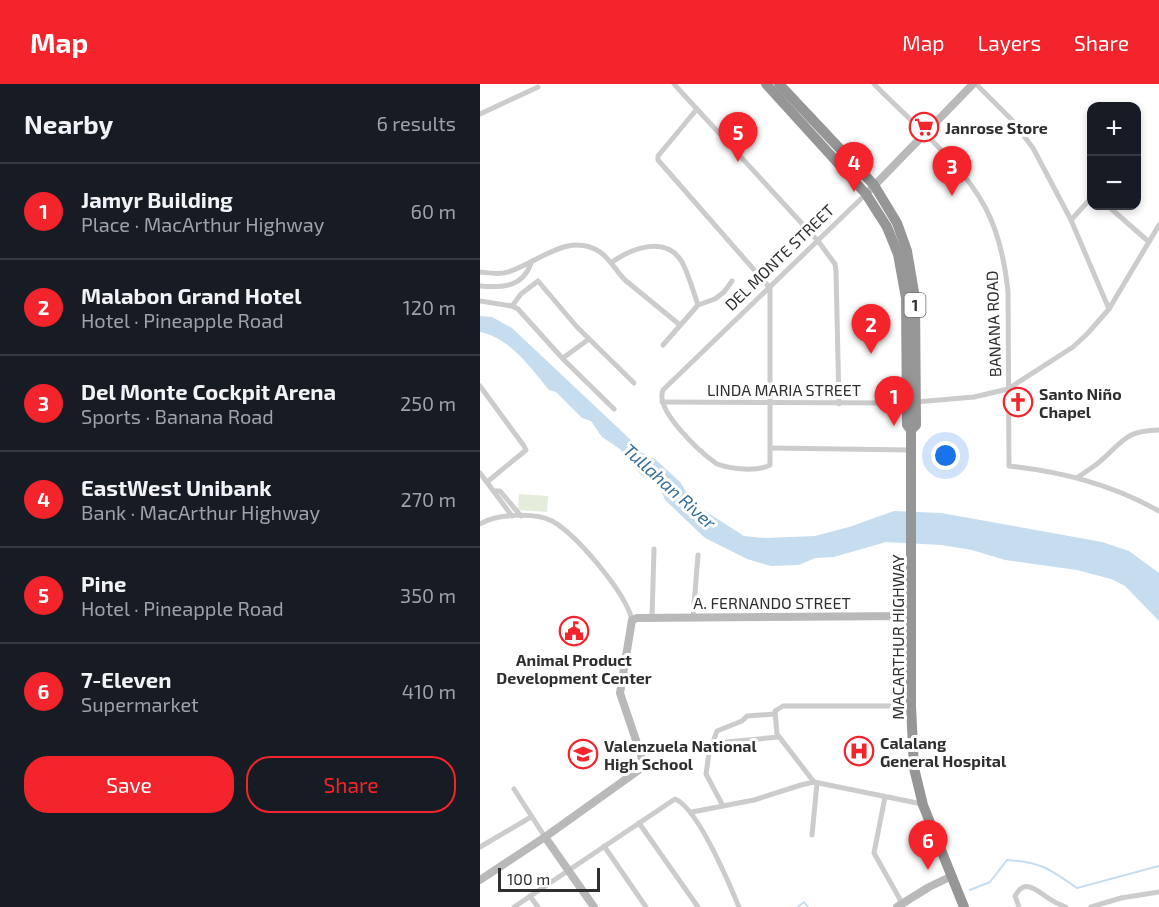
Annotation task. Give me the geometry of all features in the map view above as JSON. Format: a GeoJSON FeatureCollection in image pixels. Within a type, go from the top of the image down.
{"type":"FeatureCollection","features":[{"type":"Feature","properties":{"kind":"highway","name":"MACARTHUR HIGHWAY"},"geometry":{"type":"LineString","coordinates":[[766,84],[870,190]]}},
{"type":"Feature","properties":{"kind":"highway","name":"MACARTHUR HIGHWAY"},"geometry":{"type":"LineString","coordinates":[[778,84],[897,223],[907,251],[913,280],[911,403],[907,425],[911,430],[911,706],[914,768],[923,805],[964,907]]}},
{"type":"Feature","properties":{"kind":"street"},"geometry":{"type":"LineString","coordinates":[[674,84],[818,241],[836,264],[839,404]]}},
{"type":"Feature","properties":{"kind":"street","name":"BANANA ROAD"},"geometry":{"type":"LineString","coordinates":[[874,84],[952,163],[972,187],[986,209],[996,235],[1005,263],[1008,292],[1009,466],[1077,477]]}},
{"type":"Feature","properties":{"kind":"street"},"geometry":{"type":"LineString","coordinates":[[975,84],[1011,119],[1031,144],[1071,220],[1108,309]]}},
{"type":"Feature","properties":{"kind":"street","name":"DEL MONTE STREET"},"geometry":{"type":"LineString","coordinates":[[662,402],[663,390],[870,190],[975,84]]}},
{"type":"Feature","properties":{"kind":"street"},"geometry":{"type":"LineString","coordinates":[[480,114],[538,87]]}},
{"type":"Feature","properties":{"kind":"street"},"geometry":{"type":"LineString","coordinates":[[662,402],[678,427],[717,464],[725,467],[768,467],[771,462],[770,288],[658,160],[658,156],[697,109]]}},
{"type":"Feature","properties":{"kind":"street"},"geometry":{"type":"LineString","coordinates":[[1071,220],[1087,202]]}},
{"type":"Feature","properties":{"kind":"street"},"geometry":{"type":"LineString","coordinates":[[1113,210],[1149,242]]}},
{"type":"Feature","properties":{"kind":"street"},"geometry":{"type":"LineString","coordinates":[[1008,389],[1073,347],[1088,333],[1108,309],[1159,225]]}},
{"type":"Feature","properties":{"kind":"street"},"geometry":{"type":"LineString","coordinates":[[480,272],[500,274],[531,263],[552,250],[565,246],[591,247],[612,262],[625,280],[680,325]]}},
{"type":"Feature","properties":{"kind":"street"},"geometry":{"type":"LineString","coordinates":[[612,262],[640,248],[657,246],[669,249],[681,261],[698,305]]}},
{"type":"Feature","properties":{"kind":"street"},"geometry":{"type":"LineString","coordinates":[[480,286],[494,287],[518,282],[527,274],[531,263]]}},
{"type":"Feature","properties":{"kind":"street"},"geometry":{"type":"LineString","coordinates":[[512,306],[521,294],[538,281],[589,339],[634,383]]}},
{"type":"Feature","properties":{"kind":"street"},"geometry":{"type":"LineString","coordinates":[[663,345],[698,305],[715,299],[732,281]]}},
{"type":"Feature","properties":{"kind":"street"},"geometry":{"type":"LineString","coordinates":[[480,301],[512,306],[521,311],[562,358],[614,409]]}},
{"type":"Feature","properties":{"kind":"street"},"geometry":{"type":"LineString","coordinates":[[562,358],[589,339]]}},
{"type":"Feature","properties":{"kind":"street"},"geometry":{"type":"LineString","coordinates":[[480,386],[526,450],[487,482]]}},
{"type":"Feature","properties":{"kind":"street","name":"LINDA MARIA STREET"},"geometry":{"type":"LineString","coordinates":[[662,402],[911,403],[966,398],[1008,389]]}},
{"type":"Feature","properties":{"kind":"street"},"geometry":{"type":"LineString","coordinates":[[1077,477],[1098,464],[1122,439],[1142,431],[1159,430]]}},
{"type":"Feature","properties":{"kind":"street"},"geometry":{"type":"LineString","coordinates":[[771,448],[911,450]]}},
{"type":"Feature","properties":{"kind":"street"},"geometry":{"type":"LineString","coordinates":[[480,473],[512,516]]}},
{"type":"Feature","properties":{"kind":"street"},"geometry":{"type":"LineString","coordinates":[[1077,477],[1120,491],[1159,511]]}},
{"type":"Feature","properties":{"kind":"street"},"geometry":{"type":"LineString","coordinates":[[495,491],[500,491],[521,516]]}},
{"type":"Feature","properties":{"kind":"street"},"geometry":{"type":"LineString","coordinates":[[480,524],[512,516],[551,520],[572,537],[619,593],[630,610],[632,620],[620,693],[643,762],[643,767],[639,771],[480,880]]}},
{"type":"Feature","properties":{"kind":"street"},"geometry":{"type":"LineString","coordinates":[[652,618],[654,549]]}},
{"type":"Feature","properties":{"kind":"street"},"geometry":{"type":"LineString","coordinates":[[693,617],[698,555]]}},
{"type":"Feature","properties":{"kind":"street","name":"A. FERNANDO STREET"},"geometry":{"type":"LineString","coordinates":[[632,620],[693,617],[912,616]]}},
{"type":"Feature","properties":{"kind":"street"},"geometry":{"type":"LineString","coordinates":[[812,835],[815,783],[777,734],[775,711],[783,706],[911,706]]}},
{"type":"Feature","properties":{"kind":"street"},"geometry":{"type":"LineString","coordinates":[[723,806],[706,774],[709,753],[717,731],[742,721],[747,716],[775,714]]}},
{"type":"Feature","properties":{"kind":"street"},"geometry":{"type":"LineString","coordinates":[[726,742],[779,737]]}},
{"type":"Feature","properties":{"kind":"street"},"geometry":{"type":"LineString","coordinates":[[692,812],[754,800],[801,785],[815,783],[923,805]]}},
{"type":"Feature","properties":{"kind":"street"},"geometry":{"type":"LineString","coordinates":[[514,789],[594,907]]}},
{"type":"Feature","properties":{"kind":"street"},"geometry":{"type":"LineString","coordinates":[[885,797],[873,853],[900,905],[952,876]]}},
{"type":"Feature","properties":{"kind":"street"},"geometry":{"type":"LineString","coordinates":[[513,907],[675,799],[692,812],[724,872],[739,907]]}},
{"type":"Feature","properties":{"kind":"street"},"geometry":{"type":"LineString","coordinates":[[480,848],[531,817]]}},
{"type":"Feature","properties":{"kind":"street"},"geometry":{"type":"LineString","coordinates":[[639,823],[698,907]]}},
{"type":"Feature","properties":{"kind":"street"},"geometry":{"type":"LineString","coordinates":[[604,846],[646,907]]}},
{"type":"Feature","properties":{"kind":"street"},"geometry":{"type":"LineString","coordinates":[[1019,907],[1015,896],[1018,891],[1032,886],[1051,900],[1066,907]]}},
{"type":"Feature","properties":{"kind":"street"},"geometry":{"type":"LineString","coordinates":[[1091,907],[1121,898],[1159,892]]}},
{"type":"Feature","properties":{"kind":"street"},"geometry":{"type":"LineString","coordinates":[[530,896],[538,907]]}},
{"type":"Feature","properties":{"kind":"green space"},"geometry":{"type":"Polygon","coordinates":[[[519,494],[548,496],[547,512],[518,510],[519,494]]]}},
{"type":"Feature","properties":{"kind":"water","name":"Tullahan River"},"geometry":{"type":"Polygon","coordinates":[[[480,316],[492,317],[512,328],[633,442],[640,452],[655,459],[680,482],[694,504],[744,536],[765,538],[815,536],[894,511],[941,513],[1102,542],[1129,551],[1159,573],[1159,621],[1125,586],[1111,579],[1077,570],[1005,560],[972,550],[941,545],[886,542],[834,557],[815,558],[799,565],[771,566],[747,559],[705,538],[665,500],[659,486],[641,475],[620,449],[602,437],[591,421],[582,418],[556,392],[549,390],[519,355],[501,340],[480,332],[480,316]]]}},
{"type":"Feature","properties":{"kind":"waterway"},"geometry":{"type":"LineString","coordinates":[[970,890],[990,882],[1007,860],[1045,868],[1077,888],[1159,866]]}},
{"type":"Feature","properties":{"kind":"waterway"},"geometry":{"type":"LineString","coordinates":[[798,907],[804,902],[808,907]]}},
{"type":"Feature","properties":{"kind":"place","name":"Janrose Store"},"geometry":{"type":"Point","coordinates":[924,127]}},
{"type":"Feature","properties":{"kind":"place","name":"Pine"},"geometry":{"type":"Point","coordinates":[738,162]}},
{"type":"Feature","properties":{"kind":"place","name":"EastWest Unibank"},"geometry":{"type":"Point","coordinates":[854,192]}},
{"type":"Feature","properties":{"kind":"place","name":"Del Monte Cockpit Arena"},"geometry":{"type":"Point","coordinates":[952,196]}},
{"type":"Feature","properties":{"kind":"place","name":"Malabon Grand Hotel"},"geometry":{"type":"Point","coordinates":[871,354]}},
{"type":"Feature","properties":{"kind":"place","name":"Santo Niño Chapel"},"geometry":{"type":"Point","coordinates":[1018,402]}},
{"type":"Feature","properties":{"kind":"place","name":"Jamyr Building"},"geometry":{"type":"Point","coordinates":[894,426]}},
{"type":"Feature","properties":{"kind":"place","name":"Animal Product Development Center"},"geometry":{"type":"Point","coordinates":[574,631]}},
{"type":"Feature","properties":{"kind":"place","name":"Calalang General Hospital"},"geometry":{"type":"Point","coordinates":[859,751]}},
{"type":"Feature","properties":{"kind":"place","name":"Valenzuela National High School"},"geometry":{"type":"Point","coordinates":[583,754]}},
{"type":"Feature","properties":{"kind":"place","name":"7-Eleven"},"geometry":{"type":"Point","coordinates":[928,870]}}]}
